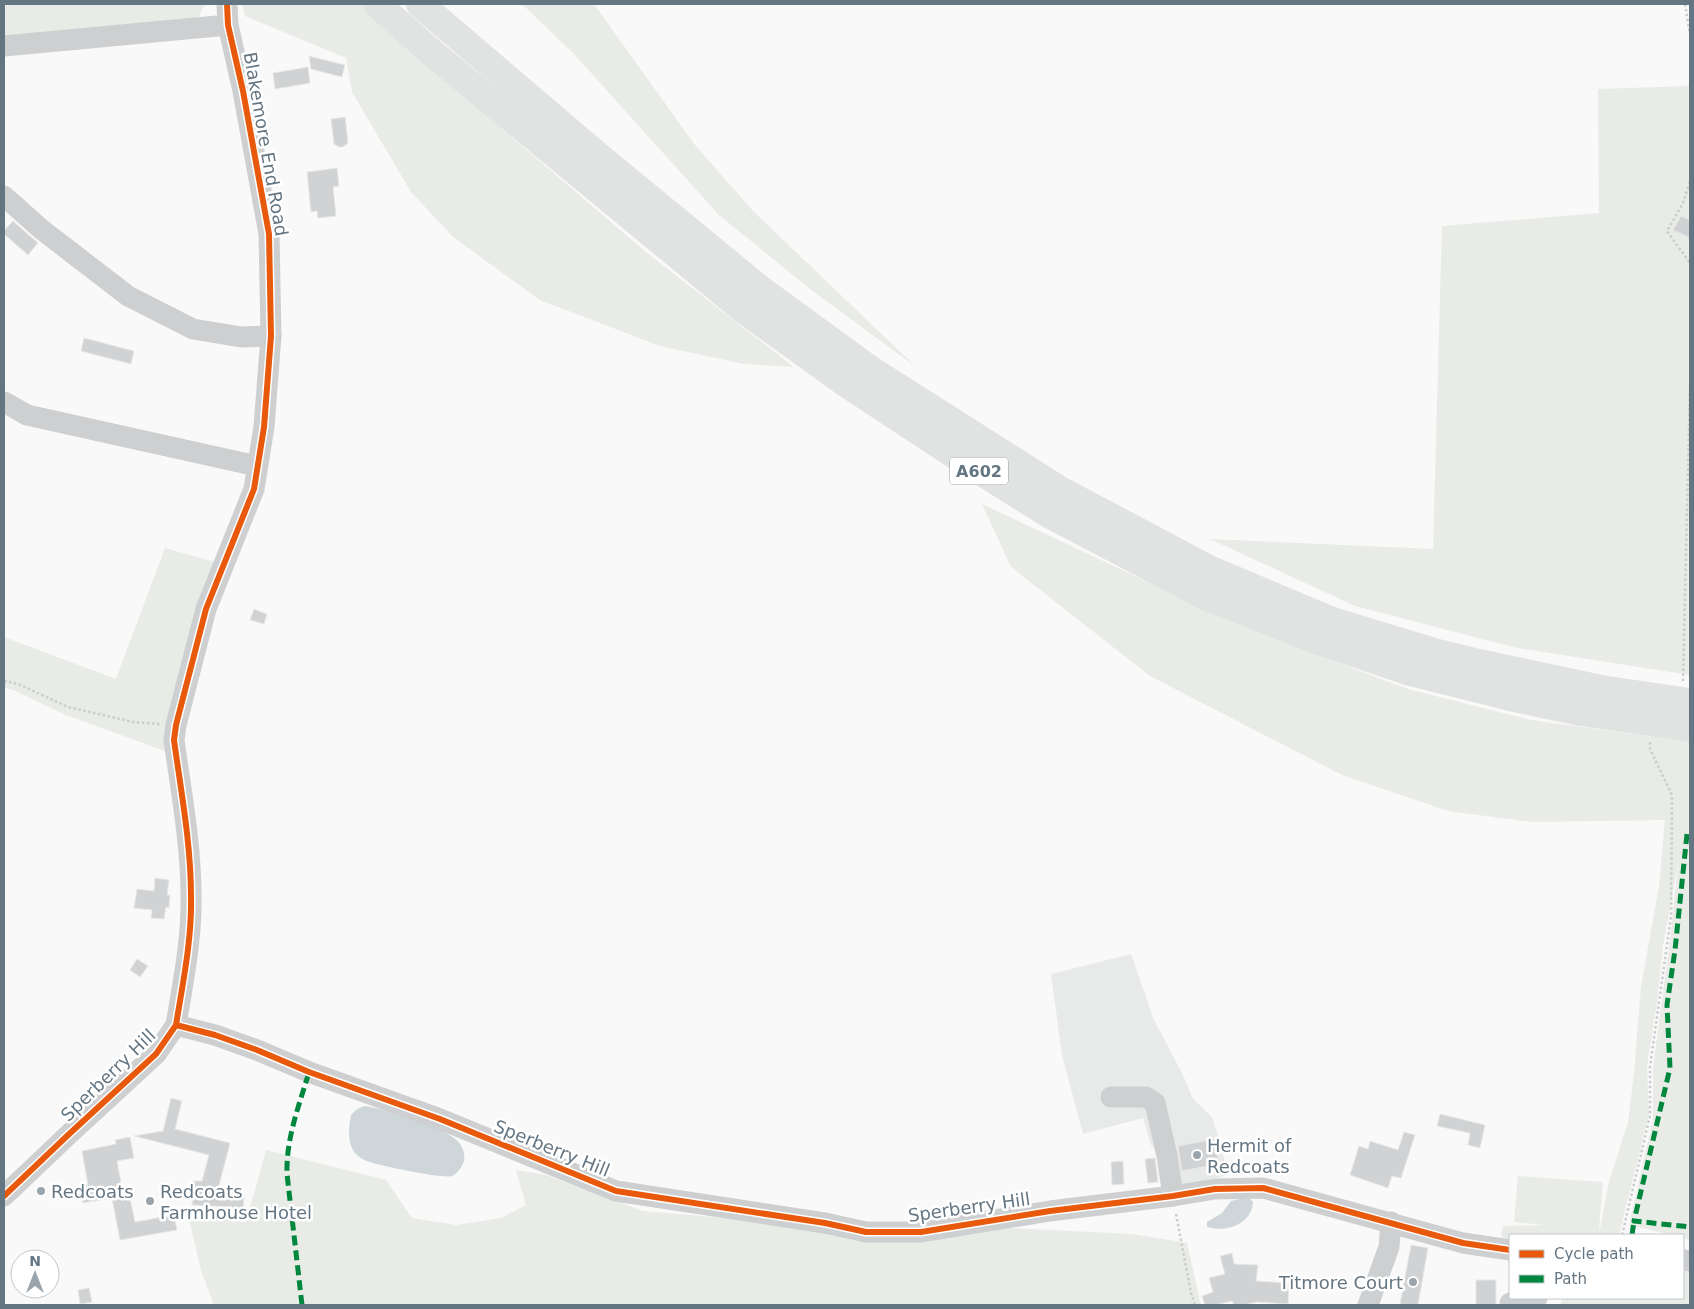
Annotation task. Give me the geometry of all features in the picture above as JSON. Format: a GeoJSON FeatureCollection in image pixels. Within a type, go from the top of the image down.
{"type":"FeatureCollection","features":[{"type":"Feature","properties":{"kind":"main road","name":"A602"},"geometry":{"type":"LineString","coordinates":[[377,4],[430,51],[744,310],[844,382],[1047,513],[1207,596],[1319,641],[1410,672],[1482,691],[1571,710],[1690,728]]}},
{"type":"Feature","properties":{"kind":"main road","name":"A602"},"geometry":{"type":"LineString","coordinates":[[420,4],[598,156],[760,289],[872,370],[1060,490],[1211,570],[1332,621],[1434,652],[1601,689],[1687,690]]}},
{"type":"Feature","properties":{"kind":"street","name":"Blakemore End Road"},"geometry":{"type":"LineString","coordinates":[[176,1024],[187,956],[192,896],[191,871],[174,740],[176,725],[206,609],[254,489],[264,427],[271,336],[269,234],[243,91],[228,25],[227,4]]}},
{"type":"Feature","properties":{"kind":"street"},"geometry":{"type":"LineString","coordinates":[[4,46],[228,25]]}},
{"type":"Feature","properties":{"kind":"street"},"geometry":{"type":"LineString","coordinates":[[4,196],[41,230],[128,296],[193,329],[241,337],[271,336]]}},
{"type":"Feature","properties":{"kind":"street"},"geometry":{"type":"LineString","coordinates":[[4,402],[27,415],[258,466]]}},
{"type":"Feature","properties":{"kind":"street","name":"Sperberry Hill"},"geometry":{"type":"LineString","coordinates":[[4,1196],[156,1054],[176,1024],[257,1050],[310,1072],[440,1119],[616,1191],[825,1223],[866,1232],[921,1232],[1050,1211],[1215,1189],[1263,1188],[1463,1243],[1509,1250]]}},
{"type":"Feature","properties":{"kind":"street"},"geometry":{"type":"LineString","coordinates":[[1111,1097],[1146,1097],[1155,1103],[1167,1156],[1173,1196]]}},
{"type":"Feature","properties":{"kind":"street"},"geometry":{"type":"LineString","coordinates":[[1368,1305],[1389,1247],[1391,1222]]}},
{"type":"Feature","properties":{"kind":"street"},"geometry":{"type":"LineString","coordinates":[[1510,1303],[1532,1299]]}},
{"type":"Feature","properties":{"kind":"path"},"geometry":{"type":"LineString","coordinates":[[1686,4],[1690,34]]}},
{"type":"Feature","properties":{"kind":"path"},"geometry":{"type":"LineString","coordinates":[[1690,182],[1683,204],[1667,231],[1690,263]]}},
{"type":"Feature","properties":{"kind":"path"},"geometry":{"type":"LineString","coordinates":[[1687,690],[1690,386]]}},
{"type":"Feature","properties":{"kind":"path"},"geometry":{"type":"LineString","coordinates":[[4,681],[18,684],[68,707],[134,722],[176,725]]}},
{"type":"Feature","properties":{"kind":"path"},"geometry":{"type":"LineString","coordinates":[[1622,1234],[1650,1116],[1650,1067],[1671,916],[1672,795],[1650,749]]}},
{"type":"Feature","properties":{"kind":"path"},"geometry":{"type":"LineString","coordinates":[[1173,1196],[1191,1293],[1195,1305]]}},
{"type":"Feature","properties":{"kind":"shaded area"},"geometry":{"type":"Polygon","coordinates":[[[4,4],[205,4],[195,24],[4,37],[4,4]]]}},
{"type":"Feature","properties":{"kind":"shaded area"},"geometry":{"type":"Polygon","coordinates":[[[242,4],[361,4],[515,140],[646,252],[794,367],[744,364],[660,346],[540,300],[453,237],[411,192],[352,92],[346,58],[245,16],[242,4]]]}},
{"type":"Feature","properties":{"kind":"shaded area"},"geometry":{"type":"Polygon","coordinates":[[[522,4],[594,4],[695,145],[753,211],[916,367],[810,289],[719,215],[574,54],[522,4]]]}},
{"type":"Feature","properties":{"kind":"shaded area"},"geometry":{"type":"Polygon","coordinates":[[[1690,86],[1690,675],[1517,648],[1355,606],[1210,539],[1433,549],[1442,226],[1599,213],[1598,89],[1690,86]]]}},
{"type":"Feature","properties":{"kind":"shaded area"},"geometry":{"type":"Polygon","coordinates":[[[982,504],[1201,607],[1312,653],[1408,689],[1531,720],[1690,742],[1690,1240],[1684,1238],[1684,1234],[1668,1234],[1629,1225],[1653,1119],[1653,1067],[1678,864],[1663,946],[1657,1003],[1647,1066],[1649,1114],[1619,1234],[1509,1234],[1509,1241],[1503,1241],[1501,1234],[1503,1226],[1547,1225],[1514,1222],[1518,1176],[1603,1182],[1600,1229],[1609,1182],[1628,1122],[1641,987],[1659,886],[1665,820],[1532,822],[1448,811],[1342,775],[1150,676],[1011,567],[982,504]]]}},
{"type":"Feature","properties":{"kind":"shaded area"},"geometry":{"type":"Polygon","coordinates":[[[165,548],[214,562],[165,751],[66,715],[4,687],[4,637],[116,679],[165,548]]]}},
{"type":"Feature","properties":{"kind":"shaded area"},"geometry":{"type":"Polygon","coordinates":[[[1131,954],[1154,1020],[1183,1075],[1193,1099],[1212,1117],[1228,1175],[1164,1189],[1161,1155],[1151,1145],[1143,1118],[1083,1134],[1062,1055],[1051,974],[1131,954]]]}},
{"type":"Feature","properties":{"kind":"shaded area"},"geometry":{"type":"Polygon","coordinates":[[[365,1106],[412,1119],[447,1133],[461,1145],[464,1161],[461,1168],[452,1176],[437,1176],[386,1166],[361,1158],[355,1154],[352,1148],[349,1139],[349,1129],[351,1115],[357,1109],[365,1106]]]}},
{"type":"Feature","properties":{"kind":"shaded area"},"geometry":{"type":"Polygon","coordinates":[[[266,1150],[386,1180],[412,1218],[456,1225],[501,1218],[526,1205],[516,1170],[546,1175],[643,1211],[738,1219],[991,1227],[1133,1234],[1187,1243],[1201,1305],[214,1305],[201,1270],[188,1214],[192,1209],[214,1210],[215,1218],[246,1222],[266,1150]]]}},
{"type":"Feature","properties":{"kind":"shaded area"},"geometry":{"type":"Polygon","coordinates":[[[1243,1198],[1250,1199],[1253,1202],[1252,1210],[1243,1221],[1230,1228],[1214,1229],[1207,1227],[1207,1222],[1222,1213],[1231,1201],[1243,1198]]]}},
{"type":"Feature","properties":{"kind":"shaded area"},"geometry":{"type":"Polygon","coordinates":[[[1684,1271],[1690,1272],[1690,1305],[1560,1305],[1563,1299],[1684,1299],[1684,1271]]]}},
{"type":"Feature","properties":{"kind":"building"},"geometry":{"type":"Polygon","coordinates":[[[309,56],[345,65],[342,77],[311,69],[309,56]]]}},
{"type":"Feature","properties":{"kind":"building"},"geometry":{"type":"Polygon","coordinates":[[[308,67],[310,83],[275,89],[273,73],[308,67]]]}},
{"type":"Feature","properties":{"kind":"building"},"geometry":{"type":"Polygon","coordinates":[[[345,117],[348,143],[343,147],[339,147],[334,144],[331,119],[345,117]]]}},
{"type":"Feature","properties":{"kind":"building"},"geometry":{"type":"Polygon","coordinates":[[[337,168],[339,186],[333,187],[336,216],[318,218],[317,211],[311,212],[307,172],[337,168]]]}},
{"type":"Feature","properties":{"kind":"building"},"geometry":{"type":"Polygon","coordinates":[[[1681,216],[1690,220],[1690,238],[1673,230],[1681,216]]]}},
{"type":"Feature","properties":{"kind":"building"},"geometry":{"type":"Polygon","coordinates":[[[13,221],[38,243],[28,255],[4,234],[4,231],[13,221]]]}},
{"type":"Feature","properties":{"kind":"building"},"geometry":{"type":"Polygon","coordinates":[[[84,338],[134,351],[131,364],[81,351],[84,338]]]}},
{"type":"Feature","properties":{"kind":"building"},"geometry":{"type":"Polygon","coordinates":[[[254,609],[267,614],[264,624],[250,620],[254,609]]]}},
{"type":"Feature","properties":{"kind":"building"},"geometry":{"type":"Polygon","coordinates":[[[155,878],[169,880],[167,895],[170,895],[169,908],[166,907],[164,919],[151,918],[152,910],[134,908],[137,889],[154,891],[155,878]]]}},
{"type":"Feature","properties":{"kind":"building"},"geometry":{"type":"Polygon","coordinates":[[[137,959],[148,966],[140,977],[130,970],[137,959]]]}},
{"type":"Feature","properties":{"kind":"building"},"geometry":{"type":"Polygon","coordinates":[[[171,1098],[182,1101],[175,1129],[230,1143],[217,1193],[244,1194],[243,1220],[232,1219],[232,1207],[192,1205],[193,1181],[202,1181],[209,1155],[134,1136],[163,1131],[171,1098]]]}},
{"type":"Feature","properties":{"kind":"building"},"geometry":{"type":"Polygon","coordinates":[[[1440,1114],[1485,1125],[1480,1148],[1468,1145],[1470,1133],[1437,1126],[1440,1114]]]}},
{"type":"Feature","properties":{"kind":"building"},"geometry":{"type":"Polygon","coordinates":[[[1404,1132],[1415,1135],[1401,1178],[1392,1176],[1388,1188],[1350,1175],[1359,1146],[1368,1149],[1370,1141],[1398,1150],[1404,1132]]]}},
{"type":"Feature","properties":{"kind":"building"},"geometry":{"type":"Polygon","coordinates":[[[130,1137],[134,1158],[117,1161],[124,1199],[130,1198],[135,1222],[174,1215],[177,1230],[120,1240],[112,1198],[83,1203],[80,1187],[88,1185],[82,1151],[116,1144],[115,1140],[130,1137]]]}},
{"type":"Feature","properties":{"kind":"building","name":"Hermit of Redcoats"},"geometry":{"type":"Polygon","coordinates":[[[1214,1139],[1219,1164],[1182,1171],[1178,1146],[1214,1139]]]}},
{"type":"Feature","properties":{"kind":"building"},"geometry":{"type":"Polygon","coordinates":[[[1155,1158],[1158,1182],[1148,1183],[1145,1159],[1155,1158]]]}},
{"type":"Feature","properties":{"kind":"building"},"geometry":{"type":"Polygon","coordinates":[[[1123,1161],[1124,1184],[1112,1185],[1111,1162],[1123,1161]]]}},
{"type":"Feature","properties":{"kind":"building"},"geometry":{"type":"Polygon","coordinates":[[[1411,1245],[1428,1248],[1418,1305],[1400,1304],[1411,1245]]]}},
{"type":"Feature","properties":{"kind":"building"},"geometry":{"type":"Polygon","coordinates":[[[1232,1253],[1234,1264],[1258,1265],[1256,1281],[1289,1283],[1288,1304],[1257,1302],[1234,1305],[1232,1301],[1205,1305],[1202,1296],[1213,1292],[1209,1278],[1225,1274],[1220,1256],[1232,1253]]]}},
{"type":"Feature","properties":{"kind":"building"},"geometry":{"type":"Polygon","coordinates":[[[1476,1280],[1496,1280],[1496,1305],[1476,1305],[1476,1280]]]}},
{"type":"Feature","properties":{"kind":"building"},"geometry":{"type":"Polygon","coordinates":[[[89,1288],[92,1302],[80,1304],[78,1290],[89,1288]]]}},
{"type":"Feature","properties":{"kind":"marked path"},"geometry":{"type":"LineString","coordinates":[[1687,834],[1675,950],[1667,1005],[1670,1068],[1634,1221],[1690,1227]]}},
{"type":"Feature","properties":{"kind":"marked path"},"geometry":{"type":"LineString","coordinates":[[302,1305],[287,1161],[294,1122],[309,1072]]}},
{"type":"Feature","properties":{"kind":"marked path"},"geometry":{"type":"LineString","coordinates":[[1632,1234],[1634,1221]]}},
{"type":"Feature","properties":{"kind":"cycle path"},"geometry":{"type":"LineString","coordinates":[[176,1025],[189,944],[191,912],[191,876],[174,740],[176,725],[206,609],[254,489],[264,427],[271,336],[269,234],[243,91],[228,25],[227,4]]}},
{"type":"Feature","properties":{"kind":"cycle path"},"geometry":{"type":"LineString","coordinates":[[4,1196],[156,1054],[176,1025],[215,1035],[309,1072],[440,1119],[616,1191],[825,1223],[866,1232],[921,1232],[1050,1211],[1215,1189],[1263,1188],[1463,1243],[1509,1250]]}},
{"type":"Feature","properties":{"kind":"place","name":"Hermit of Redcoats"},"geometry":{"type":"Point","coordinates":[1197,1155]}},
{"type":"Feature","properties":{"kind":"place","name":"Redcoats"},"geometry":{"type":"Point","coordinates":[41,1191]}},
{"type":"Feature","properties":{"kind":"place","name":"Redcoats Farmhouse Hotel"},"geometry":{"type":"Point","coordinates":[150,1201]}},
{"type":"Feature","properties":{"kind":"place","name":"Titmore Court"},"geometry":{"type":"Point","coordinates":[1413,1282]}}]}
